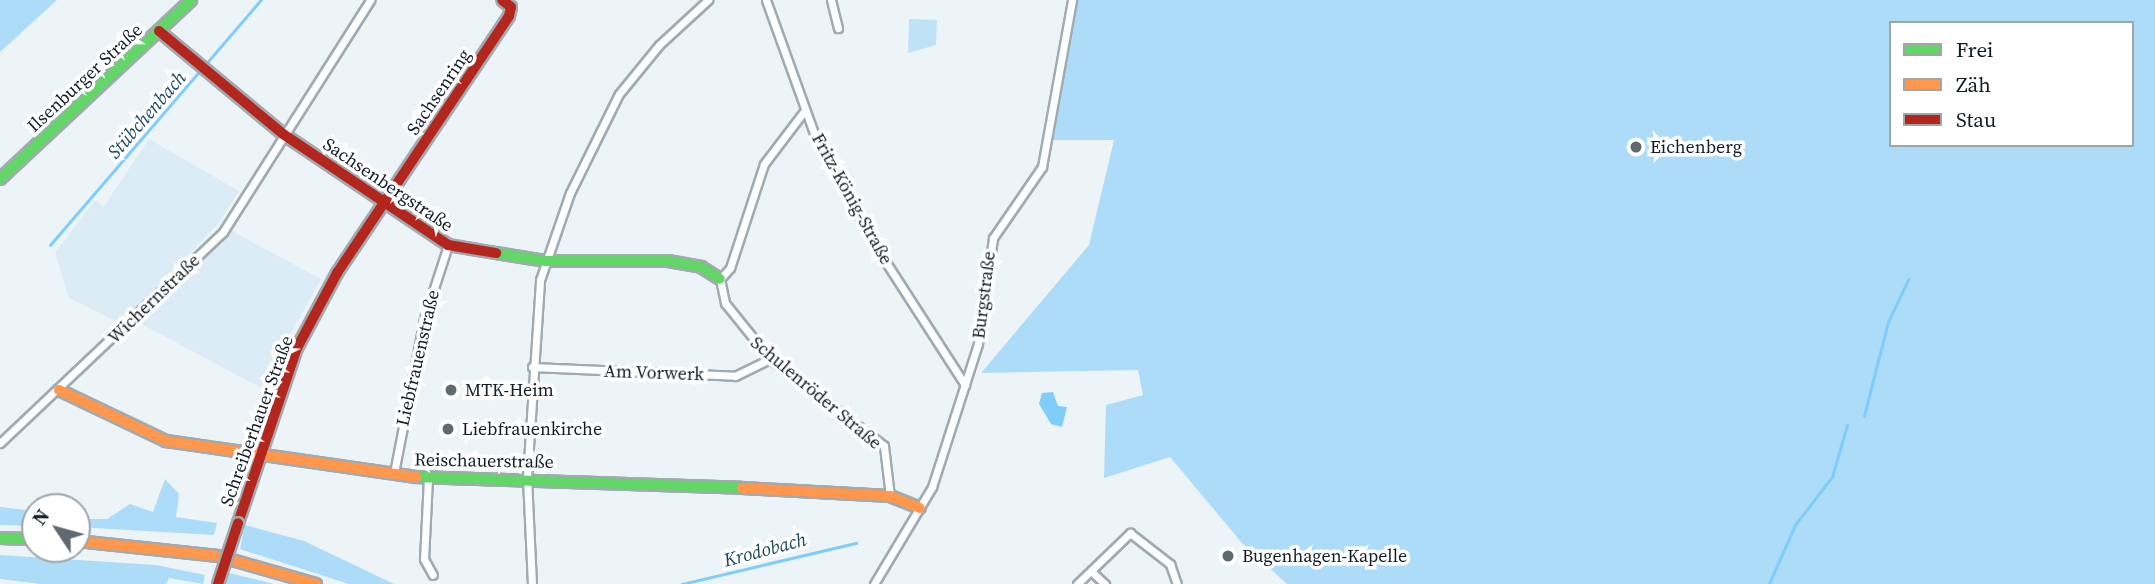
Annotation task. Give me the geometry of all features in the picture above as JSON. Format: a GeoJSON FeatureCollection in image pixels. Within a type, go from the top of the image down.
{"type":"FeatureCollection","features":[{"type":"Feature","properties":{"kind":"main road","name":"Ilsenburger Straße"},"geometry":{"type":"LineString","coordinates":[[0,179],[191,0]]}},
{"type":"Feature","properties":{"kind":"main road","name":"Sachsenring"},"geometry":{"type":"LineString","coordinates":[[383,202],[509,16],[511,7],[502,0]]}},
{"type":"Feature","properties":{"kind":"main road","name":"Sachsenbergstraße"},"geometry":{"type":"LineString","coordinates":[[159,32],[202,73],[284,134],[448,245],[546,261],[668,261],[701,267],[720,279]]}},
{"type":"Feature","properties":{"kind":"main road","name":"Schreiberhauer Straße"},"geometry":{"type":"LineString","coordinates":[[218,584],[298,348],[383,202]]}},
{"type":"Feature","properties":{"kind":"main road","name":"Reischauerstraße"},"geometry":{"type":"LineString","coordinates":[[59,390],[140,433],[428,478],[527,477],[890,496],[920,508]]}},
{"type":"Feature","properties":{"kind":"main road"},"geometry":{"type":"LineString","coordinates":[[0,538],[21,539]]}},
{"type":"Feature","properties":{"kind":"main road"},"geometry":{"type":"LineString","coordinates":[[91,542],[197,553],[316,584]]}},
{"type":"Feature","properties":{"kind":"street"},"geometry":{"type":"LineString","coordinates":[[284,134],[370,0]]}},
{"type":"Feature","properties":{"kind":"street"},"geometry":{"type":"LineString","coordinates":[[532,584],[527,477],[536,295],[546,261],[570,193],[619,94],[659,45],[708,0]]}},
{"type":"Feature","properties":{"kind":"street","name":"Fritz-König-Straße"},"geometry":{"type":"LineString","coordinates":[[766,0],[804,110],[880,253],[965,384]]}},
{"type":"Feature","properties":{"kind":"street"},"geometry":{"type":"LineString","coordinates":[[831,0],[838,28]]}},
{"type":"Feature","properties":{"kind":"street","name":"Burgstraße"},"geometry":{"type":"LineString","coordinates":[[874,584],[884,558],[920,508],[965,384],[985,304],[987,251],[1038,175],[1047,149],[1072,0]]}},
{"type":"Feature","properties":{"kind":"street"},"geometry":{"type":"LineString","coordinates":[[720,279],[730,268],[764,164],[804,110]]}},
{"type":"Feature","properties":{"kind":"street","name":"Wichernstraße"},"geometry":{"type":"LineString","coordinates":[[0,443],[223,232],[284,134]]}},
{"type":"Feature","properties":{"kind":"street","name":"Liebfrauenstraße"},"geometry":{"type":"LineString","coordinates":[[394,473],[424,319],[448,245]]}},
{"type":"Feature","properties":{"kind":"street","name":"Schulenröder Straße"},"geometry":{"type":"LineString","coordinates":[[720,279],[725,303],[770,359],[884,446],[890,496]]}},
{"type":"Feature","properties":{"kind":"street","name":"Am Vorwerk"},"geometry":{"type":"LineString","coordinates":[[532,368],[736,376],[770,359]]}},
{"type":"Feature","properties":{"kind":"street"},"geometry":{"type":"LineString","coordinates":[[428,478],[424,558],[433,575]]}},
{"type":"Feature","properties":{"kind":"street"},"geometry":{"type":"LineString","coordinates":[[1077,584],[1130,533],[1170,564],[1177,584]]}},
{"type":"Feature","properties":{"kind":"street"},"geometry":{"type":"LineString","coordinates":[[1092,572],[1105,584]]}},
{"type":"Feature","properties":{"kind":"shaded area"},"geometry":{"type":"Polygon","coordinates":[[[0,0],[57,0],[0,52],[0,0]]]}},
{"type":"Feature","properties":{"kind":"shaded area"},"geometry":{"type":"Polygon","coordinates":[[[1076,0],[2155,0],[2155,584],[1287,584],[1242,543],[1170,457],[1104,478],[1106,405],[1143,395],[1138,370],[981,373],[1089,245],[1114,140],[1053,140],[1076,0]]]}},
{"type":"Feature","properties":{"kind":"shaded area"},"geometry":{"type":"Polygon","coordinates":[[[909,19],[937,20],[936,45],[908,53],[909,19]]]}},
{"type":"Feature","properties":{"kind":"shaded area"},"geometry":{"type":"Polygon","coordinates":[[[149,139],[239,191],[218,224],[121,324],[69,298],[55,253],[95,200],[104,206],[149,139]]]}},
{"type":"Feature","properties":{"kind":"shaded area"},"geometry":{"type":"Polygon","coordinates":[[[230,230],[321,279],[261,388],[136,321],[230,230]]]}},
{"type":"Feature","properties":{"kind":"shaded area"},"geometry":{"type":"Polygon","coordinates":[[[1053,392],[1058,406],[1067,407],[1062,427],[1051,424],[1039,404],[1042,393],[1053,392]]]}},
{"type":"Feature","properties":{"kind":"shaded area"},"geometry":{"type":"Polygon","coordinates":[[[165,479],[179,494],[176,517],[217,523],[214,535],[91,528],[91,519],[107,519],[130,504],[153,512],[165,479]]]}},
{"type":"Feature","properties":{"kind":"shaded area"},"geometry":{"type":"Polygon","coordinates":[[[0,507],[21,509],[21,526],[0,525],[0,507]]]}},
{"type":"Feature","properties":{"kind":"shaded area"},"geometry":{"type":"Polygon","coordinates":[[[245,525],[304,541],[394,584],[349,584],[240,549],[245,525]]]}},
{"type":"Feature","properties":{"kind":"shaded area"},"geometry":{"type":"Polygon","coordinates":[[[0,555],[21,556],[21,563],[91,563],[91,561],[156,565],[205,575],[203,584],[169,578],[166,584],[41,584],[0,579],[0,555]]]}},
{"type":"Feature","properties":{"kind":"shaded area"},"geometry":{"type":"Polygon","coordinates":[[[229,573],[274,584],[225,584],[229,573]]]}},
{"type":"Feature","properties":{"kind":"waterway","name":"Stübchenbach"},"geometry":{"type":"LineString","coordinates":[[50,245],[261,0]]}},
{"type":"Feature","properties":{"kind":"waterway"},"geometry":{"type":"LineString","coordinates":[[1864,416],[1888,322],[1908,280]]}},
{"type":"Feature","properties":{"kind":"waterway"},"geometry":{"type":"LineString","coordinates":[[1769,584],[1795,525],[1832,477],[1847,425]]}},
{"type":"Feature","properties":{"kind":"waterway","name":"Krodobach"},"geometry":{"type":"LineString","coordinates":[[682,584],[856,543]]}},
{"type":"Feature","properties":{"kind":"traffic: fast"},"geometry":{"type":"LineString","coordinates":[[0,179],[191,0]]}},
{"type":"Feature","properties":{"kind":"traffic: fast"},"geometry":{"type":"LineString","coordinates":[[496,253],[546,261],[668,261],[701,267],[720,279]]}},
{"type":"Feature","properties":{"kind":"traffic: fast"},"geometry":{"type":"LineString","coordinates":[[416,477],[742,488]]}},
{"type":"Feature","properties":{"kind":"traffic: fast"},"geometry":{"type":"LineString","coordinates":[[0,538],[21,539]]}},
{"type":"Feature","properties":{"kind":"traffic: slow"},"geometry":{"type":"LineString","coordinates":[[59,390],[166,441],[416,477]]}},
{"type":"Feature","properties":{"kind":"traffic: slow"},"geometry":{"type":"LineString","coordinates":[[742,488],[890,496],[920,508]]}},
{"type":"Feature","properties":{"kind":"traffic: slow"},"geometry":{"type":"LineString","coordinates":[[91,542],[218,556],[316,584]]}},
{"type":"Feature","properties":{"kind":"traffic: jam"},"geometry":{"type":"LineString","coordinates":[[238,523],[297,348],[337,273],[509,16],[511,7],[502,0]]}},
{"type":"Feature","properties":{"kind":"traffic: jam"},"geometry":{"type":"LineString","coordinates":[[159,31],[283,134],[448,245],[496,253]]}},
{"type":"Feature","properties":{"kind":"traffic: jam"},"geometry":{"type":"LineString","coordinates":[[218,584],[238,523]]}},
{"type":"Feature","properties":{"kind":"place","name":"Eichenberg"},"geometry":{"type":"Point","coordinates":[1636,147]}},
{"type":"Feature","properties":{"kind":"place","name":"MTK-Heim"},"geometry":{"type":"Point","coordinates":[451,390]}},
{"type":"Feature","properties":{"kind":"place","name":"Liebfrauenkirche"},"geometry":{"type":"Point","coordinates":[448,429]}},
{"type":"Feature","properties":{"kind":"place","name":"Bugenhagen-Kapelle"},"geometry":{"type":"Point","coordinates":[1228,556]}}]}
